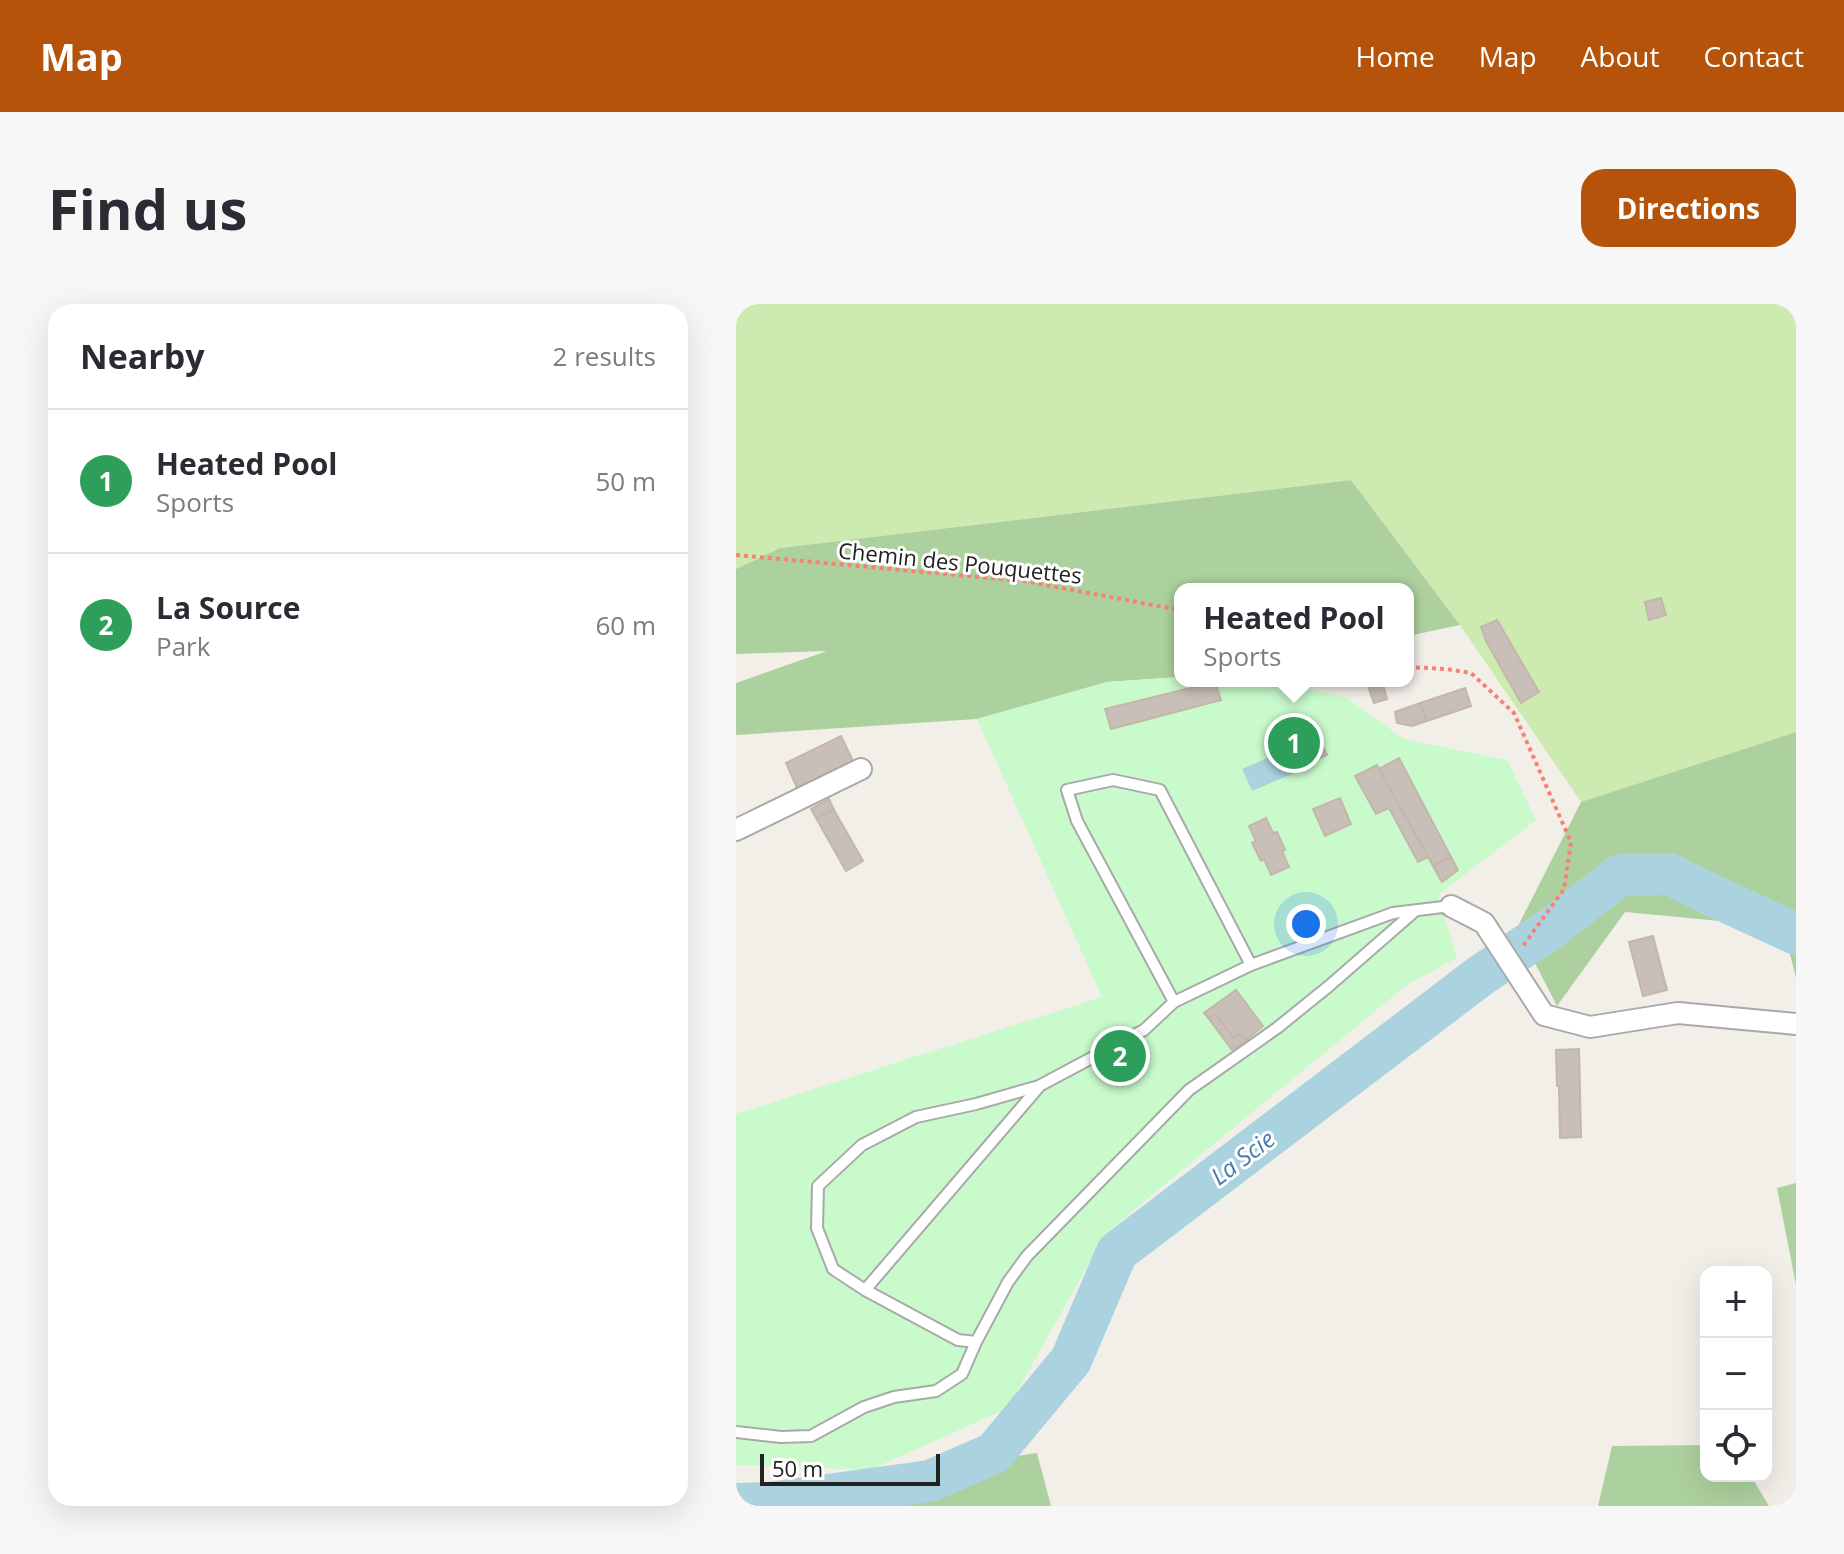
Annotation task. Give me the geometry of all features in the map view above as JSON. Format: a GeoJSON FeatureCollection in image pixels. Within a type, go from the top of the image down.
{"type":"FeatureCollection","features":[{"type":"Feature","properties":{"kind":"street"},"geometry":{"type":"LineString","coordinates":[[736,830],[861,769]]}},
{"type":"Feature","properties":{"kind":"street"},"geometry":{"type":"LineString","coordinates":[[1451,906],[1484,923],[1544,1015],[1590,1027],[1678,1013],[1796,1024]]}},
{"type":"Feature","properties":{"kind":"lane"},"geometry":{"type":"LineString","coordinates":[[1174,1002],[1077,821],[1067,790],[1113,780],[1160,790],[1251,965]]}},
{"type":"Feature","properties":{"kind":"lane"},"geometry":{"type":"LineString","coordinates":[[976,1342],[958,1340],[865,1290],[833,1269],[817,1228],[818,1186],[862,1145],[916,1117],[1039,1086],[1144,1030],[1174,1002],[1251,965],[1393,913],[1451,906]]}},
{"type":"Feature","properties":{"kind":"lane"},"geometry":{"type":"LineString","coordinates":[[736,1432],[781,1437],[811,1436],[864,1407],[894,1397],[936,1391],[962,1374],[1008,1282],[1027,1256],[1189,1090],[1277,1028],[1415,911]]}},
{"type":"Feature","properties":{"kind":"lane"},"geometry":{"type":"LineString","coordinates":[[865,1290],[1039,1086]]}},
{"type":"Feature","properties":{"kind":"path","name":"Chemin des Pouquettes"},"geometry":{"type":"LineString","coordinates":[[736,555],[1024,581],[1174,609]]}},
{"type":"Feature","properties":{"kind":"path"},"geometry":{"type":"LineString","coordinates":[[1414,667],[1471,673],[1514,713],[1571,842],[1564,889],[1511,963]]}},
{"type":"Feature","properties":{"kind":"green space"},"geometry":{"type":"Polygon","coordinates":[[[736,304],[1796,304],[1796,732],[1581,802],[1460,625],[1351,480],[780,548],[736,569],[736,304]]]}},
{"type":"Feature","properties":{"kind":"green space"},"geometry":{"type":"Polygon","coordinates":[[[1351,480],[1460,625],[1414,635],[1414,583],[1174,583],[1174,677],[1107,682],[977,719],[736,735],[736,683],[827,651],[736,654],[736,569],[780,548],[1351,480]]]}},
{"type":"Feature","properties":{"kind":"green space"},"geometry":{"type":"Polygon","coordinates":[[[1174,677],[1174,687],[1300,687],[1345,697],[1404,739],[1507,760],[1536,820],[1438,895],[1457,958],[1408,984],[1106,1233],[1008,1408],[870,1470],[736,1465],[736,1114],[1102,997],[977,719],[1107,682],[1174,677]]]}},
{"type":"Feature","properties":{"kind":"green space"},"geometry":{"type":"Polygon","coordinates":[[[1796,732],[1796,978],[1783,927],[1625,912],[1557,1006],[1517,928],[1581,802],[1796,732]]]}},
{"type":"Feature","properties":{"kind":"green space"},"geometry":{"type":"Polygon","coordinates":[[[1796,1183],[1796,1285],[1777,1188],[1796,1183]]]}},
{"type":"Feature","properties":{"kind":"green space"},"geometry":{"type":"Polygon","coordinates":[[[1700,1445],[1700,1482],[1755,1482],[1769,1506],[1598,1506],[1612,1446],[1700,1445]]]}},
{"type":"Feature","properties":{"kind":"green space"},"geometry":{"type":"Polygon","coordinates":[[[1037,1453],[1051,1506],[736,1506],[736,1497],[739,1496],[1037,1453]]]}},
{"type":"Feature","properties":{"kind":"water"},"geometry":{"type":"Polygon","coordinates":[[[1288,749],[1292,755],[1297,752],[1302,763],[1297,765],[1299,771],[1252,791],[1242,769],[1288,749]]]}},
{"type":"Feature","properties":{"kind":"building"},"geometry":{"type":"Polygon","coordinates":[[[1661,598],[1666,615],[1649,620],[1645,602],[1661,598]]]}},
{"type":"Feature","properties":{"kind":"building"},"geometry":{"type":"Polygon","coordinates":[[[1497,620],[1539,692],[1521,703],[1481,627],[1497,620]]]}},
{"type":"Feature","properties":{"kind":"building"},"geometry":{"type":"Polygon","coordinates":[[[1195,687],[1217,687],[1221,700],[1111,729],[1105,709],[1195,687]]]}},
{"type":"Feature","properties":{"kind":"building"},"geometry":{"type":"Polygon","coordinates":[[[1368,687],[1384,687],[1387,699],[1374,703],[1368,687]]]}},
{"type":"Feature","properties":{"kind":"building"},"geometry":{"type":"Polygon","coordinates":[[[1465,688],[1471,706],[1427,721],[1420,703],[1465,688]]]}},
{"type":"Feature","properties":{"kind":"building"},"geometry":{"type":"Polygon","coordinates":[[[1420,703],[1427,721],[1412,726],[1397,723],[1395,712],[1420,703]]]}},
{"type":"Feature","properties":{"kind":"building"},"geometry":{"type":"Polygon","coordinates":[[[1313,725],[1327,755],[1317,759],[1311,745],[1304,748],[1297,732],[1313,725]]]}},
{"type":"Feature","properties":{"kind":"building"},"geometry":{"type":"Polygon","coordinates":[[[841,736],[853,761],[797,788],[786,763],[841,736]]]}},
{"type":"Feature","properties":{"kind":"building"},"geometry":{"type":"Polygon","coordinates":[[[1399,758],[1451,857],[1433,866],[1379,769],[1399,758]]]}},
{"type":"Feature","properties":{"kind":"building"},"geometry":{"type":"Polygon","coordinates":[[[1377,765],[1428,857],[1418,862],[1389,808],[1376,814],[1355,776],[1377,765]]]}},
{"type":"Feature","properties":{"kind":"building"},"geometry":{"type":"Polygon","coordinates":[[[1340,798],[1351,824],[1325,836],[1313,809],[1340,798]]]}},
{"type":"Feature","properties":{"kind":"building"},"geometry":{"type":"Polygon","coordinates":[[[829,799],[834,810],[816,818],[811,809],[829,799]]]}},
{"type":"Feature","properties":{"kind":"building"},"geometry":{"type":"Polygon","coordinates":[[[834,810],[863,861],[846,871],[816,818],[834,810]]]}},
{"type":"Feature","properties":{"kind":"building"},"geometry":{"type":"Polygon","coordinates":[[[1266,818],[1273,833],[1277,832],[1289,867],[1271,875],[1252,843],[1256,841],[1249,826],[1266,818]]]}},
{"type":"Feature","properties":{"kind":"building"},"geometry":{"type":"Polygon","coordinates":[[[1451,857],[1458,870],[1442,882],[1433,866],[1451,857]]]}},
{"type":"Feature","properties":{"kind":"building"},"geometry":{"type":"Polygon","coordinates":[[[1653,936],[1667,990],[1643,996],[1629,942],[1653,936]]]}},
{"type":"Feature","properties":{"kind":"building"},"geometry":{"type":"Polygon","coordinates":[[[1236,990],[1263,1026],[1245,1041],[1240,1034],[1234,1038],[1215,1014],[1209,1019],[1204,1013],[1236,990]]]}},
{"type":"Feature","properties":{"kind":"building"},"geometry":{"type":"Polygon","coordinates":[[[1215,1014],[1234,1038],[1240,1034],[1245,1041],[1232,1050],[1209,1019],[1215,1014]]]}},
{"type":"Feature","properties":{"kind":"building"},"geometry":{"type":"Polygon","coordinates":[[[1579,1049],[1581,1137],[1560,1138],[1556,1050],[1579,1049]]]}},
{"type":"Feature","properties":{"kind":"waterway","name":"La Scie"},"geometry":{"type":"LineString","coordinates":[[736,1504],[769,1503],[930,1481],[994,1453],[1071,1360],[1117,1252],[1480,976],[1553,927],[1620,875],[1669,874],[1796,934]]}},
{"type":"Feature","properties":{"kind":"place","name":"Heated Pool"},"geometry":{"type":"Point","coordinates":[1294,743]}},
{"type":"Feature","properties":{"kind":"place","name":"La Source"},"geometry":{"type":"Point","coordinates":[1120,1056]}}]}
